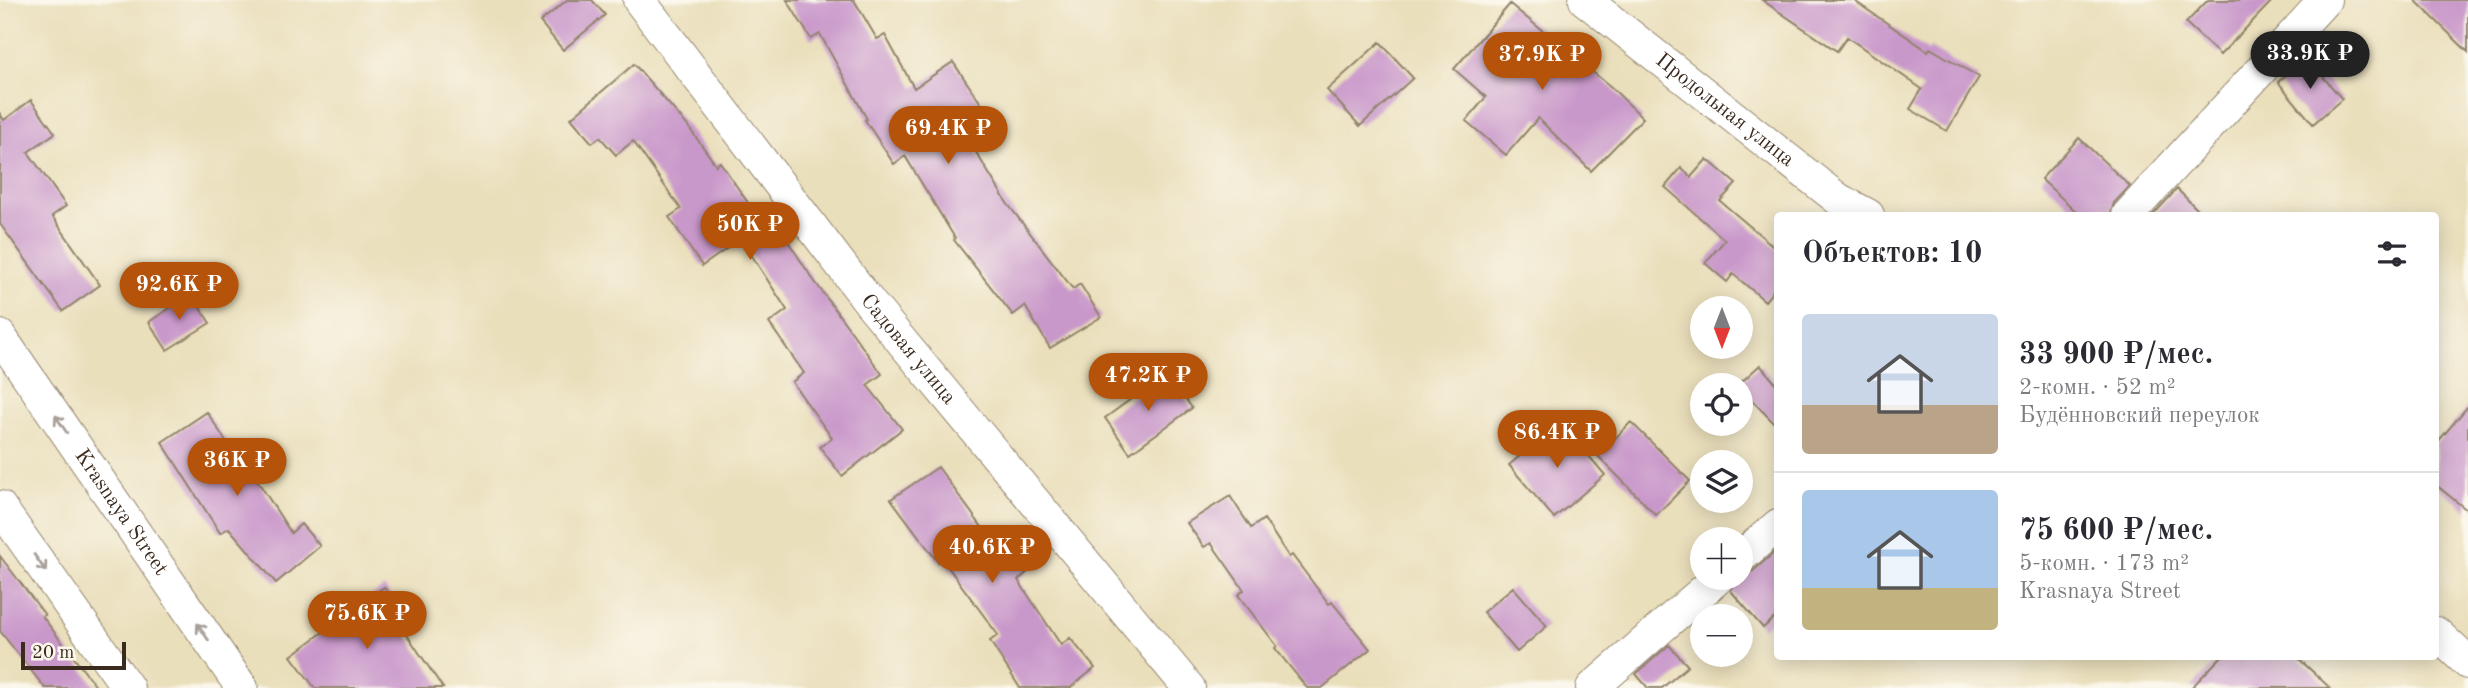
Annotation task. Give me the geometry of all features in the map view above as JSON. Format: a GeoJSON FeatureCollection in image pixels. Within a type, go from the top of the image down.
{"type":"FeatureCollection","features":[{"type":"Feature","properties":{"kind":"street","name":"Садовая улица"},"geometry":{"type":"LineString","coordinates":[[639,0],[870,303],[1189,688]]}},
{"type":"Feature","properties":{"kind":"street","name":"Продольная улица"},"geometry":{"type":"LineString","coordinates":[[1585,0],[1838,199],[1862,212]]}},
{"type":"Feature","properties":{"kind":"street"},"geometry":{"type":"LineString","coordinates":[[2131,212],[2325,0]]}},
{"type":"Feature","properties":{"kind":"street","name":"Krasnaya Street"},"geometry":{"type":"LineString","coordinates":[[0,336],[242,688]]}},
{"type":"Feature","properties":{"kind":"street"},"geometry":{"type":"LineString","coordinates":[[0,507],[128,688]]}},
{"type":"Feature","properties":{"kind":"street"},"geometry":{"type":"LineString","coordinates":[[1753,546],[1774,528]]}},
{"type":"Feature","properties":{"kind":"street"},"geometry":{"type":"LineString","coordinates":[[1592,688],[1704,590]]}},
{"type":"Feature","properties":{"kind":"street"},"geometry":{"type":"LineString","coordinates":[[2439,636],[2468,663]]}},
{"type":"Feature","properties":{"kind":"building"},"geometry":{"type":"Polygon","coordinates":[[[567,0],[592,0],[605,15],[563,50],[540,22],[567,0]]]}},
{"type":"Feature","properties":{"kind":"building"},"geometry":{"type":"Polygon","coordinates":[[[787,0],[854,0],[877,39],[885,35],[914,88],[953,62],[982,105],[957,121],[1007,203],[1073,289],[1080,284],[1101,317],[1050,348],[1025,306],[1013,315],[954,240],[905,156],[894,164],[865,120],[867,119],[820,34],[811,39],[787,0]]]}},
{"type":"Feature","properties":{"kind":"building"},"geometry":{"type":"Polygon","coordinates":[[[1762,0],[1853,0],[1928,51],[1930,48],[1979,77],[1947,131],[1910,109],[1922,89],[1847,37],[1837,51],[1762,0]]]}},
{"type":"Feature","properties":{"kind":"building"},"geometry":{"type":"Polygon","coordinates":[[[2208,0],[2273,0],[2220,55],[2186,23],[2208,0]]]}},
{"type":"Feature","properties":{"kind":"building"},"geometry":{"type":"Polygon","coordinates":[[[2415,0],[2468,0],[2468,52],[2415,0]]]}},
{"type":"Feature","properties":{"kind":"building"},"geometry":{"type":"Polygon","coordinates":[[[1510,4],[1611,87],[1643,118],[1591,171],[1538,118],[1506,155],[1466,121],[1486,97],[1454,69],[1510,4]]]}},
{"type":"Feature","properties":{"kind":"building"},"geometry":{"type":"Polygon","coordinates":[[[1380,42],[1413,78],[1360,126],[1327,90],[1380,42]]]}},
{"type":"Feature","properties":{"kind":"building"},"geometry":{"type":"Polygon","coordinates":[[[2307,58],[2342,99],[2313,124],[2278,82],[2307,58]]]}},
{"type":"Feature","properties":{"kind":"building"},"geometry":{"type":"Polygon","coordinates":[[[634,64],[687,125],[716,165],[720,162],[768,232],[778,226],[882,374],[867,385],[902,429],[842,476],[820,447],[832,438],[792,382],[804,373],[769,323],[787,310],[741,239],[702,266],[669,217],[681,209],[633,141],[616,155],[600,137],[592,143],[571,118],[634,64]]]}},
{"type":"Feature","properties":{"kind":"building"},"geometry":{"type":"Polygon","coordinates":[[[31,100],[55,133],[28,152],[66,206],[52,216],[100,285],[63,311],[0,224],[0,114],[4,120],[31,100]]]}},
{"type":"Feature","properties":{"kind":"building"},"geometry":{"type":"Polygon","coordinates":[[[2079,138],[2130,186],[2114,203],[2111,212],[2077,212],[2041,179],[2079,138]]]}},
{"type":"Feature","properties":{"kind":"building"},"geometry":{"type":"Polygon","coordinates":[[[1707,159],[1736,184],[1720,201],[1774,247],[1774,290],[1765,301],[1733,274],[1727,282],[1705,263],[1725,240],[1665,187],[1681,168],[1691,177],[1707,159]]]}},
{"type":"Feature","properties":{"kind":"building"},"geometry":{"type":"Polygon","coordinates":[[[2177,189],[2200,212],[2156,212],[2177,189]]]}},
{"type":"Feature","properties":{"kind":"building"},"geometry":{"type":"Polygon","coordinates":[[[191,294],[210,323],[167,350],[149,322],[191,294]]]}},
{"type":"Feature","properties":{"kind":"building"},"geometry":{"type":"Polygon","coordinates":[[[1760,365],[1774,381],[1774,423],[1753,401],[1751,373],[1760,365]]]}},
{"type":"Feature","properties":{"kind":"building"},"geometry":{"type":"Polygon","coordinates":[[[1167,373],[1192,408],[1130,453],[1105,418],[1167,373]]]}},
{"type":"Feature","properties":{"kind":"building"},"geometry":{"type":"Polygon","coordinates":[[[2468,406],[2468,511],[2439,487],[2439,440],[2468,406]]]}},
{"type":"Feature","properties":{"kind":"building"},"geometry":{"type":"Polygon","coordinates":[[[207,412],[244,469],[248,466],[291,533],[301,524],[320,546],[276,583],[229,528],[220,533],[162,442],[207,412]]]}},
{"type":"Feature","properties":{"kind":"building"},"geometry":{"type":"Polygon","coordinates":[[[1560,422],[1605,475],[1554,518],[1509,465],[1560,422]]]}},
{"type":"Feature","properties":{"kind":"building"},"geometry":{"type":"Polygon","coordinates":[[[1631,422],[1690,481],[1656,515],[1598,456],[1631,422]]]}},
{"type":"Feature","properties":{"kind":"building"},"geometry":{"type":"Polygon","coordinates":[[[938,467],[990,538],[1000,531],[1029,571],[1018,580],[1061,645],[1070,638],[1095,668],[1070,688],[1020,688],[990,641],[998,635],[942,559],[938,562],[891,499],[938,467]]]}},
{"type":"Feature","properties":{"kind":"building"},"geometry":{"type":"Polygon","coordinates":[[[1230,496],[1251,528],[1264,519],[1289,557],[1292,555],[1329,604],[1332,602],[1370,649],[1322,688],[1307,688],[1238,595],[1244,590],[1211,543],[1204,547],[1187,523],[1230,496]]]}},
{"type":"Feature","properties":{"kind":"building"},"geometry":{"type":"Polygon","coordinates":[[[1774,553],[1774,618],[1763,628],[1753,616],[1753,604],[1742,604],[1731,591],[1753,590],[1753,571],[1774,553]]]}},
{"type":"Feature","properties":{"kind":"building"},"geometry":{"type":"Polygon","coordinates":[[[0,556],[97,688],[45,688],[0,631],[0,556]]]}},
{"type":"Feature","properties":{"kind":"building"},"geometry":{"type":"Polygon","coordinates":[[[384,587],[409,620],[401,626],[443,688],[315,688],[291,656],[384,587]]]}},
{"type":"Feature","properties":{"kind":"building"},"geometry":{"type":"Polygon","coordinates":[[[1513,587],[1547,626],[1517,652],[1483,612],[1513,587]]]}},
{"type":"Feature","properties":{"kind":"building"},"geometry":{"type":"Polygon","coordinates":[[[1669,645],[1688,666],[1662,688],[1648,688],[1636,674],[1669,645]]]}},
{"type":"Feature","properties":{"kind":"building"},"geometry":{"type":"Polygon","coordinates":[[[2218,660],[2300,660],[2330,688],[2191,688],[2218,660]]]}}]}
